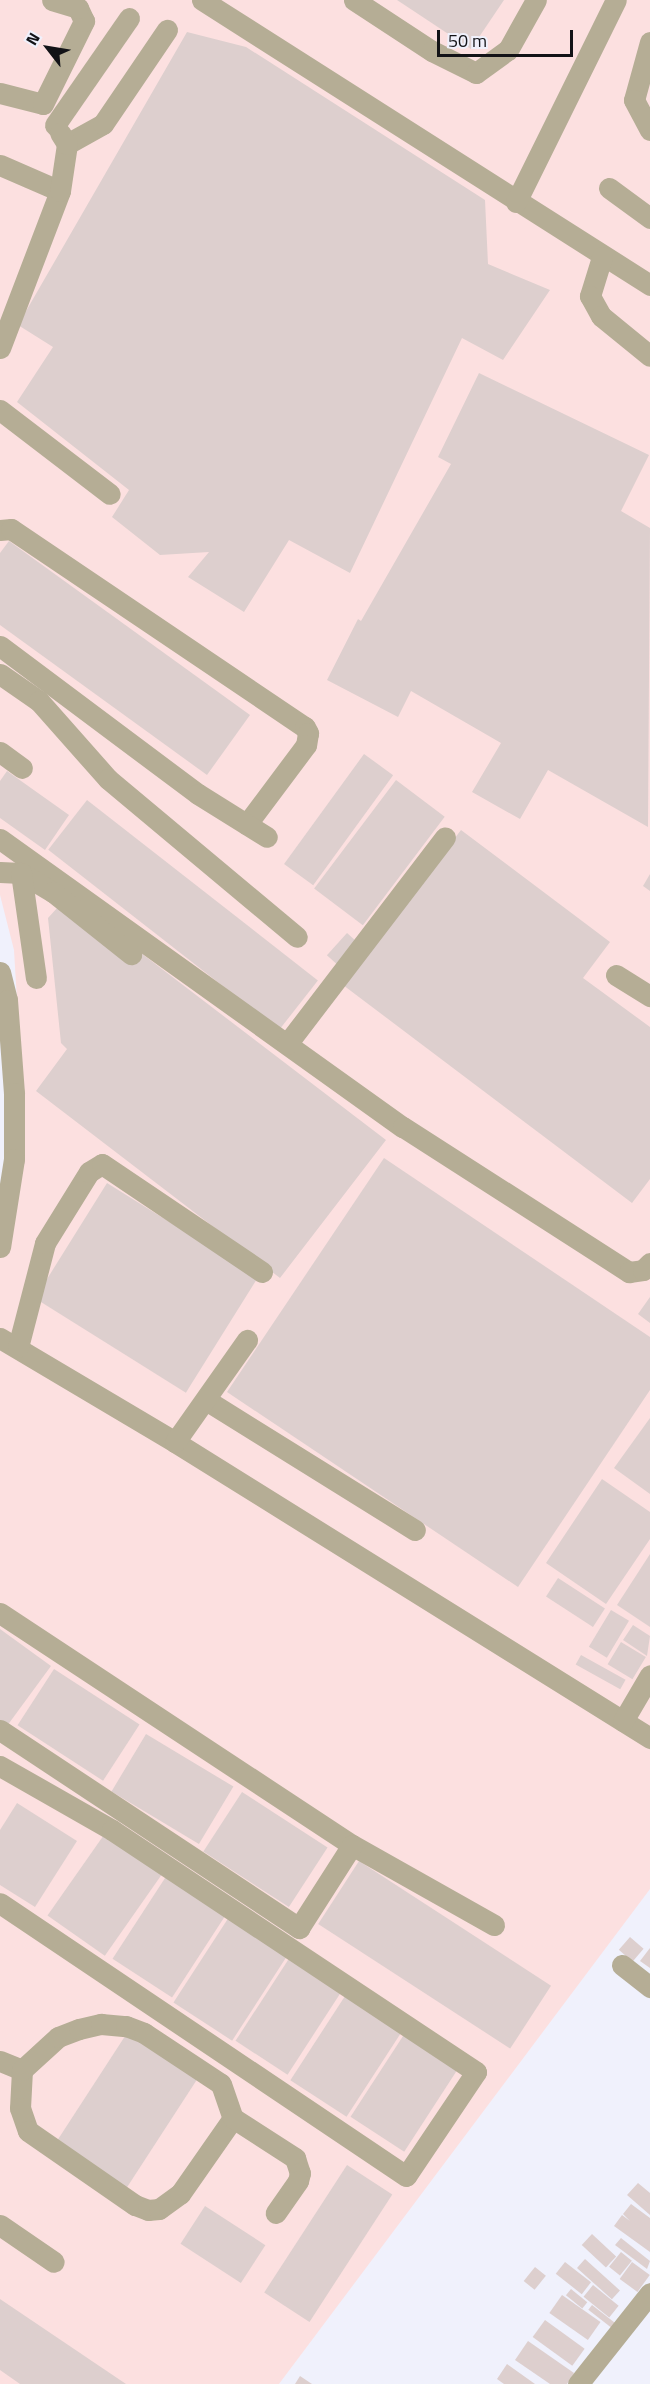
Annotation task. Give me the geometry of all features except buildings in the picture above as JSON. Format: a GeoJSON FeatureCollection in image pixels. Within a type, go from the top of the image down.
{"type":"FeatureCollection","features":[{"type":"Feature","properties":{"kind":"street"},"geometry":{"type":"LineString","coordinates":[[43,104],[84,21],[78,8],[52,0]]}},
{"type":"Feature","properties":{"kind":"street"},"geometry":{"type":"LineString","coordinates":[[201,0],[602,257],[650,285]]}},
{"type":"Feature","properties":{"kind":"street"},"geometry":{"type":"LineString","coordinates":[[354,0],[432,51],[476,73],[508,50],[536,0]]}},
{"type":"Feature","properties":{"kind":"street"},"geometry":{"type":"LineString","coordinates":[[516,202],[616,0]]}},
{"type":"Feature","properties":{"kind":"street"},"geometry":{"type":"LineString","coordinates":[[55,124],[129,18]]}},
{"type":"Feature","properties":{"kind":"street"},"geometry":{"type":"LineString","coordinates":[[67,144],[103,124],[167,30]]}},
{"type":"Feature","properties":{"kind":"street"},"geometry":{"type":"LineString","coordinates":[[650,42],[633,100],[650,130]]}},
{"type":"Feature","properties":{"kind":"street"},"geometry":{"type":"LineString","coordinates":[[0,93],[43,104],[67,144],[60,191],[0,348]]}},
{"type":"Feature","properties":{"kind":"street"},"geometry":{"type":"LineString","coordinates":[[0,165],[60,191]]}},
{"type":"Feature","properties":{"kind":"street"},"geometry":{"type":"LineString","coordinates":[[609,188],[650,218]]}},
{"type":"Feature","properties":{"kind":"street"},"geometry":{"type":"LineString","coordinates":[[602,257],[590,296],[601,316],[650,356]]}},
{"type":"Feature","properties":{"kind":"street"},"geometry":{"type":"LineString","coordinates":[[0,410],[110,494]]}},
{"type":"Feature","properties":{"kind":"street"},"geometry":{"type":"LineString","coordinates":[[0,530],[11,529],[305,727],[308,733],[306,745],[246,824]]}},
{"type":"Feature","properties":{"kind":"street"},"geometry":{"type":"LineString","coordinates":[[0,646],[198,794],[267,837]]}},
{"type":"Feature","properties":{"kind":"street"},"geometry":{"type":"LineString","coordinates":[[0,674],[39,701],[108,779],[297,937]]}},
{"type":"Feature","properties":{"kind":"street"},"geometry":{"type":"LineString","coordinates":[[0,752],[22,768]]}},
{"type":"Feature","properties":{"kind":"street"},"geometry":{"type":"LineString","coordinates":[[287,1044],[445,837]]}},
{"type":"Feature","properties":{"kind":"street"},"geometry":{"type":"LineString","coordinates":[[0,839],[402,1127],[629,1272],[643,1270],[650,1263]]}},
{"type":"Feature","properties":{"kind":"street"},"geometry":{"type":"LineString","coordinates":[[10,872],[53,892],[132,954]]}},
{"type":"Feature","properties":{"kind":"street"},"geometry":{"type":"LineString","coordinates":[[10,872],[36,978]]}},
{"type":"Feature","properties":{"kind":"street"},"geometry":{"type":"LineString","coordinates":[[0,972],[7,1000],[14,1093],[14,1159],[0,1248]]}},
{"type":"Feature","properties":{"kind":"street"},"geometry":{"type":"LineString","coordinates":[[616,975],[650,996]]}},
{"type":"Feature","properties":{"kind":"street"},"geometry":{"type":"LineString","coordinates":[[262,1272],[102,1164],[89,1172],[45,1244],[9,1343],[176,1442],[650,1738]]}},
{"type":"Feature","properties":{"kind":"street"},"geometry":{"type":"LineString","coordinates":[[176,1442],[247,1340]]}},
{"type":"Feature","properties":{"kind":"street"},"geometry":{"type":"LineString","coordinates":[[206,1400],[415,1530]]}},
{"type":"Feature","properties":{"kind":"street"},"geometry":{"type":"LineString","coordinates":[[0,1613],[352,1845],[494,1925]]}},
{"type":"Feature","properties":{"kind":"street"},"geometry":{"type":"LineString","coordinates":[[623,1721],[650,1675]]}},
{"type":"Feature","properties":{"kind":"street"},"geometry":{"type":"LineString","coordinates":[[0,1730],[299,1928],[352,1845]]}},
{"type":"Feature","properties":{"kind":"street"},"geometry":{"type":"LineString","coordinates":[[0,1766],[112,1830],[476,2072],[406,2176],[0,1903]]}},
{"type":"Feature","properties":{"kind":"street"},"geometry":{"type":"LineString","coordinates":[[622,1965],[650,1986]]}},
{"type":"Feature","properties":{"kind":"street"},"geometry":{"type":"LineString","coordinates":[[233,2118],[180,2194],[159,2209],[148,2210],[135,2205],[28,2131],[20,2108],[22,2070],[58,2037],[101,2024],[126,2026],[144,2033],[220,2084],[233,2118],[295,2158],[300,2173],[298,2181],[276,2214]]}},
{"type":"Feature","properties":{"kind":"street"},"geometry":{"type":"LineString","coordinates":[[0,2061],[22,2070]]}},
{"type":"Feature","properties":{"kind":"street"},"geometry":{"type":"LineString","coordinates":[[0,2225],[54,2262]]}},
{"type":"Feature","properties":{"kind":"street"},"geometry":{"type":"LineString","coordinates":[[578,2384],[650,2293]]}},
{"type":"Feature","properties":{"kind":"shaded area"},"geometry":{"type":"Polygon","coordinates":[[[0,0],[650,0],[650,1889],[279,2384],[0,2384],[0,1231],[23,1102],[14,950],[0,895],[0,0]]]}}]}
